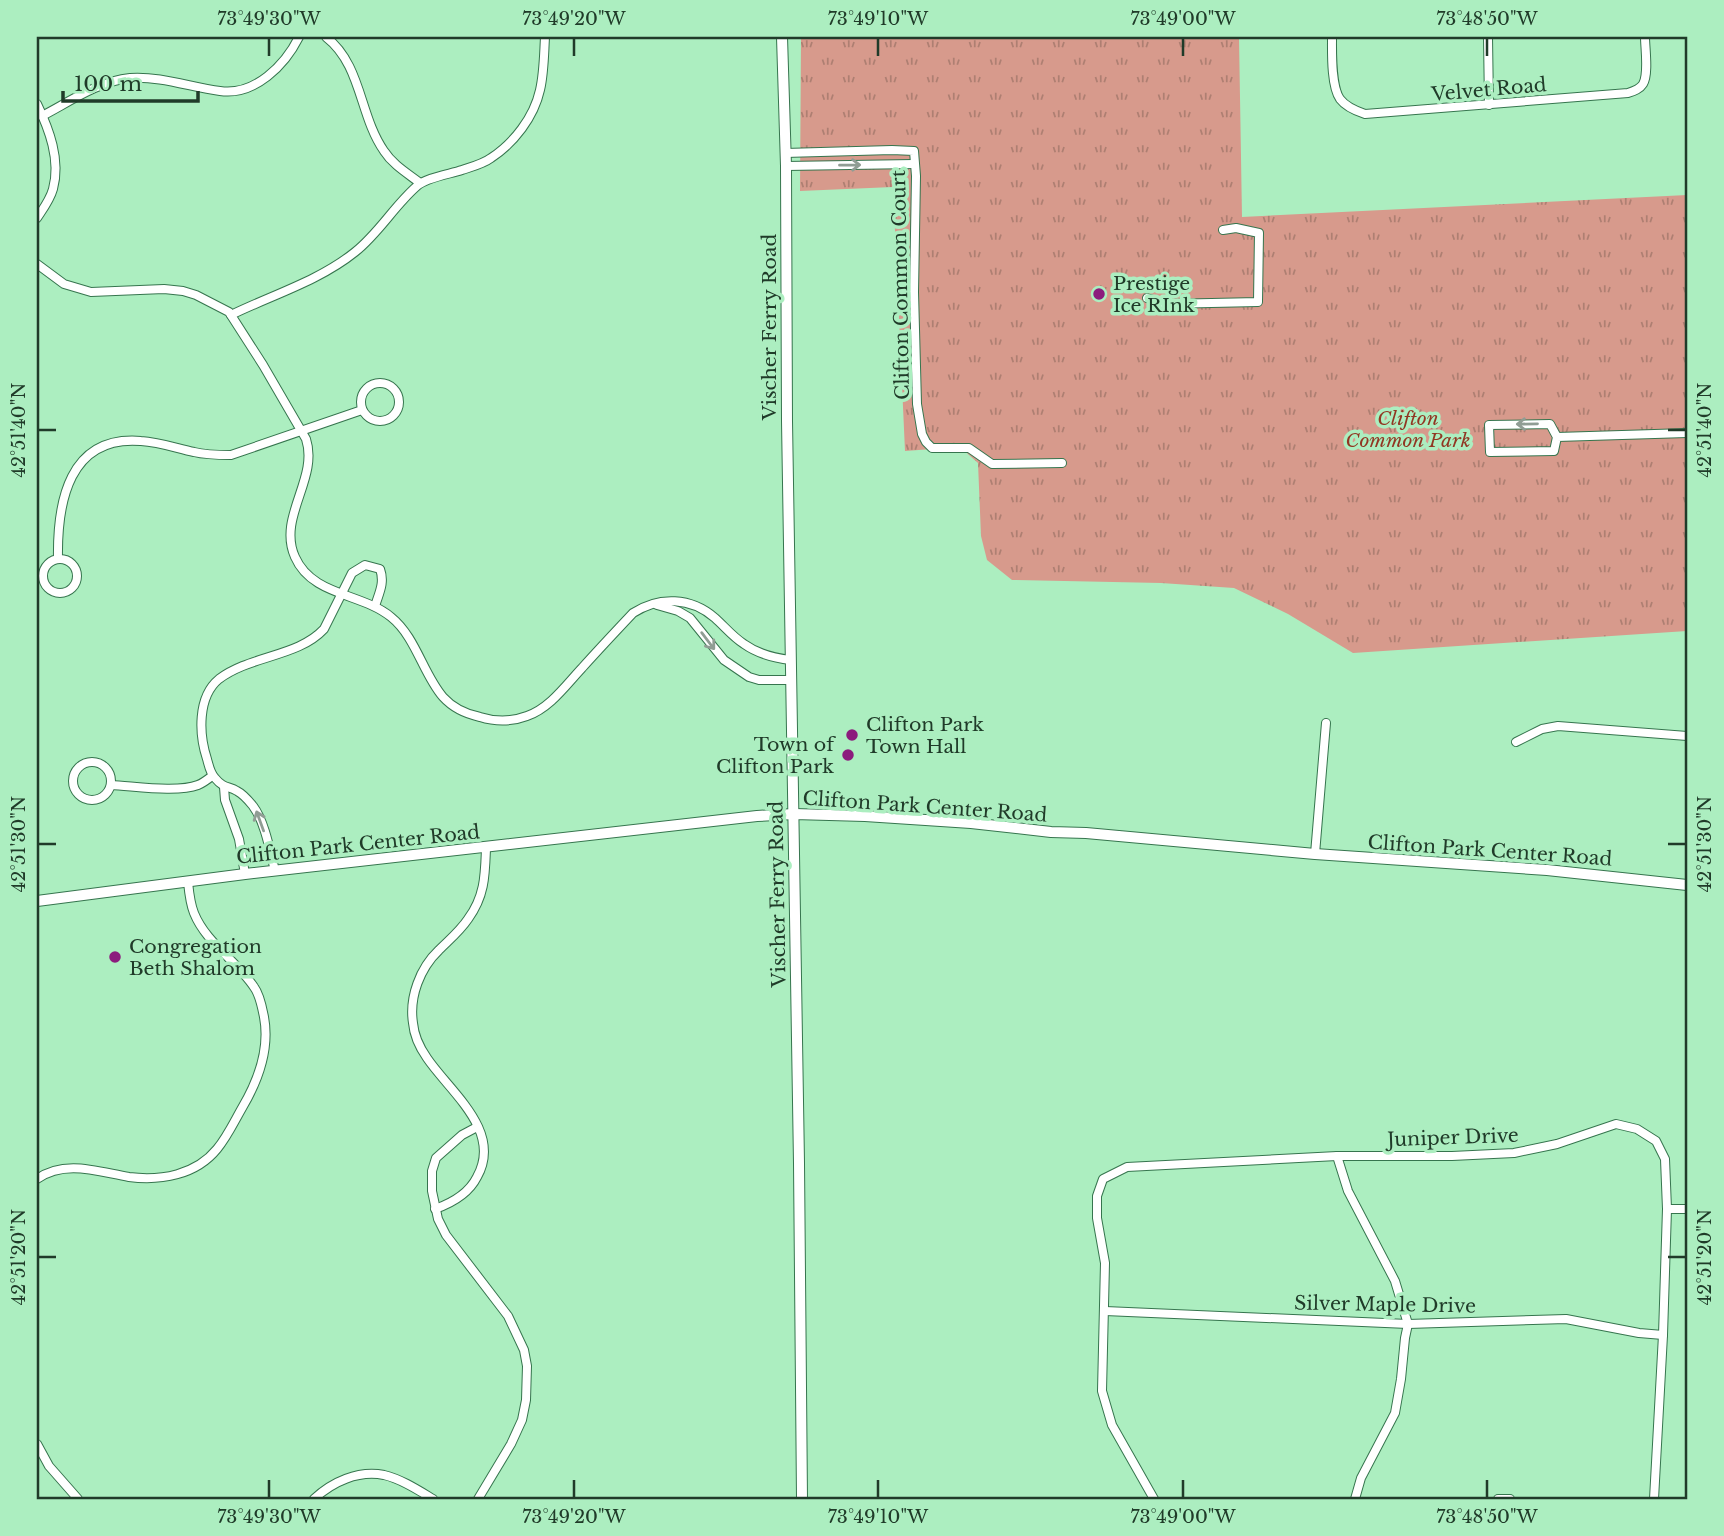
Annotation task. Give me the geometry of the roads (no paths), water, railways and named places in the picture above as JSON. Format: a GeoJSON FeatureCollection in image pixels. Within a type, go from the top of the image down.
{"type":"FeatureCollection","features":[{"type":"Feature","properties":{"kind":"street"},"geometry":{"type":"LineString","coordinates":[[42,116],[113,81],[130,78],[174,81],[223,92],[240,89],[258,82],[274,71],[293,50],[299,37]]}},
{"type":"Feature","properties":{"kind":"street"},"geometry":{"type":"LineString","coordinates":[[326,37],[338,46],[349,64],[366,116],[384,151],[397,167],[420,183]]}},
{"type":"Feature","properties":{"kind":"street"},"geometry":{"type":"LineString","coordinates":[[231,315],[286,291],[353,254],[420,183],[490,159],[507,145],[530,117],[540,92],[545,37]]}},
{"type":"Feature","properties":{"kind":"street","name":"Vischer Ferry Road"},"geometry":{"type":"LineString","coordinates":[[782,37],[786,166],[802,1499]]}},
{"type":"Feature","properties":{"kind":"street","name":"Velvet Road"},"geometry":{"type":"LineString","coordinates":[[1332,37],[1336,90],[1346,105],[1364,114],[1628,93],[1637,90],[1644,83],[1644,37]]}},
{"type":"Feature","properties":{"kind":"street"},"geometry":{"type":"LineString","coordinates":[[1488,37],[1489,105]]}},
{"type":"Feature","properties":{"kind":"street"},"geometry":{"type":"LineString","coordinates":[[37,104],[51,141],[56,164],[54,188],[37,218]]}},
{"type":"Feature","properties":{"kind":"street","name":"Clifton Common Court"},"geometry":{"type":"LineString","coordinates":[[785,153],[914,151],[917,404],[922,434],[932,448],[969,448],[992,464],[1062,463]]}},
{"type":"Feature","properties":{"kind":"street"},"geometry":{"type":"LineString","coordinates":[[786,166],[914,164]]}},
{"type":"Feature","properties":{"kind":"street"},"geometry":{"type":"LineString","coordinates":[[1147,298],[1165,304],[1258,302],[1259,233],[1236,228],[1223,230]]}},
{"type":"Feature","properties":{"kind":"street"},"geometry":{"type":"LineString","coordinates":[[37,264],[64,284],[91,292],[164,289],[183,291],[229,312],[302,431],[309,449],[307,475],[290,533],[294,557],[309,578],[341,594],[375,606],[393,618],[414,648],[432,683],[453,706],[474,716],[502,721],[528,715],[544,707],[561,691],[633,613],[640,608],[678,600],[691,603],[714,617],[730,634],[753,650],[791,660]]}},
{"type":"Feature","properties":{"kind":"street"},"geometry":{"type":"LineString","coordinates":[[375,384],[387,385],[396,394],[396,412],[387,419],[375,421],[362,410],[362,397],[369,387],[375,384]]}},
{"type":"Feature","properties":{"kind":"street"},"geometry":{"type":"LineString","coordinates":[[58,559],[57,529],[62,500],[70,481],[92,451],[108,443],[127,440],[166,444],[194,453],[231,455],[362,410]]}},
{"type":"Feature","properties":{"kind":"street"},"geometry":{"type":"LineString","coordinates":[[1550,424],[1557,437],[1554,451],[1490,452],[1489,425],[1550,424]]}},
{"type":"Feature","properties":{"kind":"street"},"geometry":{"type":"LineString","coordinates":[[1557,437],[1687,433]]}},
{"type":"Feature","properties":{"kind":"street"},"geometry":{"type":"LineString","coordinates":[[58,559],[74,565],[77,577],[72,587],[62,593],[51,591],[43,578],[45,567],[52,560],[58,559]]}},
{"type":"Feature","properties":{"kind":"street"},"geometry":{"type":"LineString","coordinates":[[275,871],[255,807],[238,791],[223,787],[212,776],[203,748],[202,709],[210,688],[225,675],[246,664],[304,645],[317,636],[324,629],[352,573],[365,565],[380,569],[383,584],[375,606]]}},
{"type":"Feature","properties":{"kind":"street"},"geometry":{"type":"LineString","coordinates":[[654,604],[678,611],[690,618],[724,660],[749,677],[759,680],[791,680]]}},
{"type":"Feature","properties":{"kind":"street"},"geometry":{"type":"LineString","coordinates":[[1315,854],[1326,723]]}},
{"type":"Feature","properties":{"kind":"street"},"geometry":{"type":"LineString","coordinates":[[1516,742],[1542,729],[1558,726],[1687,736]]}},
{"type":"Feature","properties":{"kind":"street"},"geometry":{"type":"LineString","coordinates":[[100,763],[109,772],[111,785],[105,795],[88,799],[82,797],[74,787],[74,775],[81,765],[100,763]]}},
{"type":"Feature","properties":{"kind":"street"},"geometry":{"type":"LineString","coordinates":[[111,785],[193,787],[212,776]]}},
{"type":"Feature","properties":{"kind":"street"},"geometry":{"type":"LineString","coordinates":[[223,787],[239,839],[245,874]]}},
{"type":"Feature","properties":{"kind":"street","name":"Clifton Park Center Road"},"geometry":{"type":"LineString","coordinates":[[37,901],[668,825],[794,814],[926,820],[1315,854],[1547,870],[1687,885]]}},
{"type":"Feature","properties":{"kind":"street"},"geometry":{"type":"LineString","coordinates":[[435,1209],[462,1195],[474,1184],[482,1168],[484,1143],[464,1102],[426,1057],[415,1033],[412,1004],[417,983],[425,967],[436,952],[458,933],[477,904],[484,887],[486,848]]}},
{"type":"Feature","properties":{"kind":"street"},"geometry":{"type":"LineString","coordinates":[[37,1179],[64,1168],[78,1167],[132,1177],[156,1178],[188,1171],[216,1151],[250,1095],[265,1052],[266,1031],[260,1001],[256,988],[204,931],[194,915],[188,882]]}},
{"type":"Feature","properties":{"kind":"street","name":"Juniper Drive"},"geometry":{"type":"LineString","coordinates":[[1105,1311],[1105,1264],[1097,1218],[1097,1196],[1103,1179],[1127,1167],[1337,1156],[1514,1153],[1557,1144],[1616,1124],[1637,1129],[1656,1141],[1665,1159],[1667,1209],[1663,1335],[1654,1499]]}},
{"type":"Feature","properties":{"kind":"street"},"geometry":{"type":"LineString","coordinates":[[477,1127],[462,1135],[436,1158],[432,1171],[435,1209],[446,1235],[508,1316],[524,1350],[527,1366],[526,1400],[522,1420],[478,1499]]}},
{"type":"Feature","properties":{"kind":"street"},"geometry":{"type":"LineString","coordinates":[[1337,1156],[1348,1191],[1395,1281],[1408,1324],[1395,1413],[1361,1478],[1355,1499]]}},
{"type":"Feature","properties":{"kind":"street"},"geometry":{"type":"LineString","coordinates":[[1667,1209],[1687,1209]]}},
{"type":"Feature","properties":{"kind":"street"},"geometry":{"type":"LineString","coordinates":[[1105,1311],[1102,1391],[1112,1425],[1154,1499]]}},
{"type":"Feature","properties":{"kind":"street","name":"Silver Maple Drive"},"geometry":{"type":"LineString","coordinates":[[1105,1311],[1408,1324],[1566,1319],[1663,1335]]}},
{"type":"Feature","properties":{"kind":"street"},"geometry":{"type":"LineString","coordinates":[[37,1444],[49,1466],[78,1499]]}},
{"type":"Feature","properties":{"kind":"street"},"geometry":{"type":"LineString","coordinates":[[314,1499],[332,1485],[369,1474],[396,1479],[433,1499]]}},
{"type":"Feature","properties":{"kind":"street"},"geometry":{"type":"LineString","coordinates":[[1498,1499],[1510,1499]]}},
{"type":"Feature","properties":{"kind":"place","name":"Prestige Ice RInk"},"geometry":{"type":"Point","coordinates":[1099,294]}},
{"type":"Feature","properties":{"kind":"place","name":"Clifton Park Town Hall"},"geometry":{"type":"Point","coordinates":[852,735]}},
{"type":"Feature","properties":{"kind":"place","name":"Town of Clifton Park"},"geometry":{"type":"Point","coordinates":[848,755]}},
{"type":"Feature","properties":{"kind":"place","name":"Congregation Beth Shalom"},"geometry":{"type":"Point","coordinates":[115,957]}},
{"type":"Feature","properties":{"kind":"park label","name":"Clifton Common Park"},"geometry":{"type":"Point","coordinates":[1408,429]}}]}
